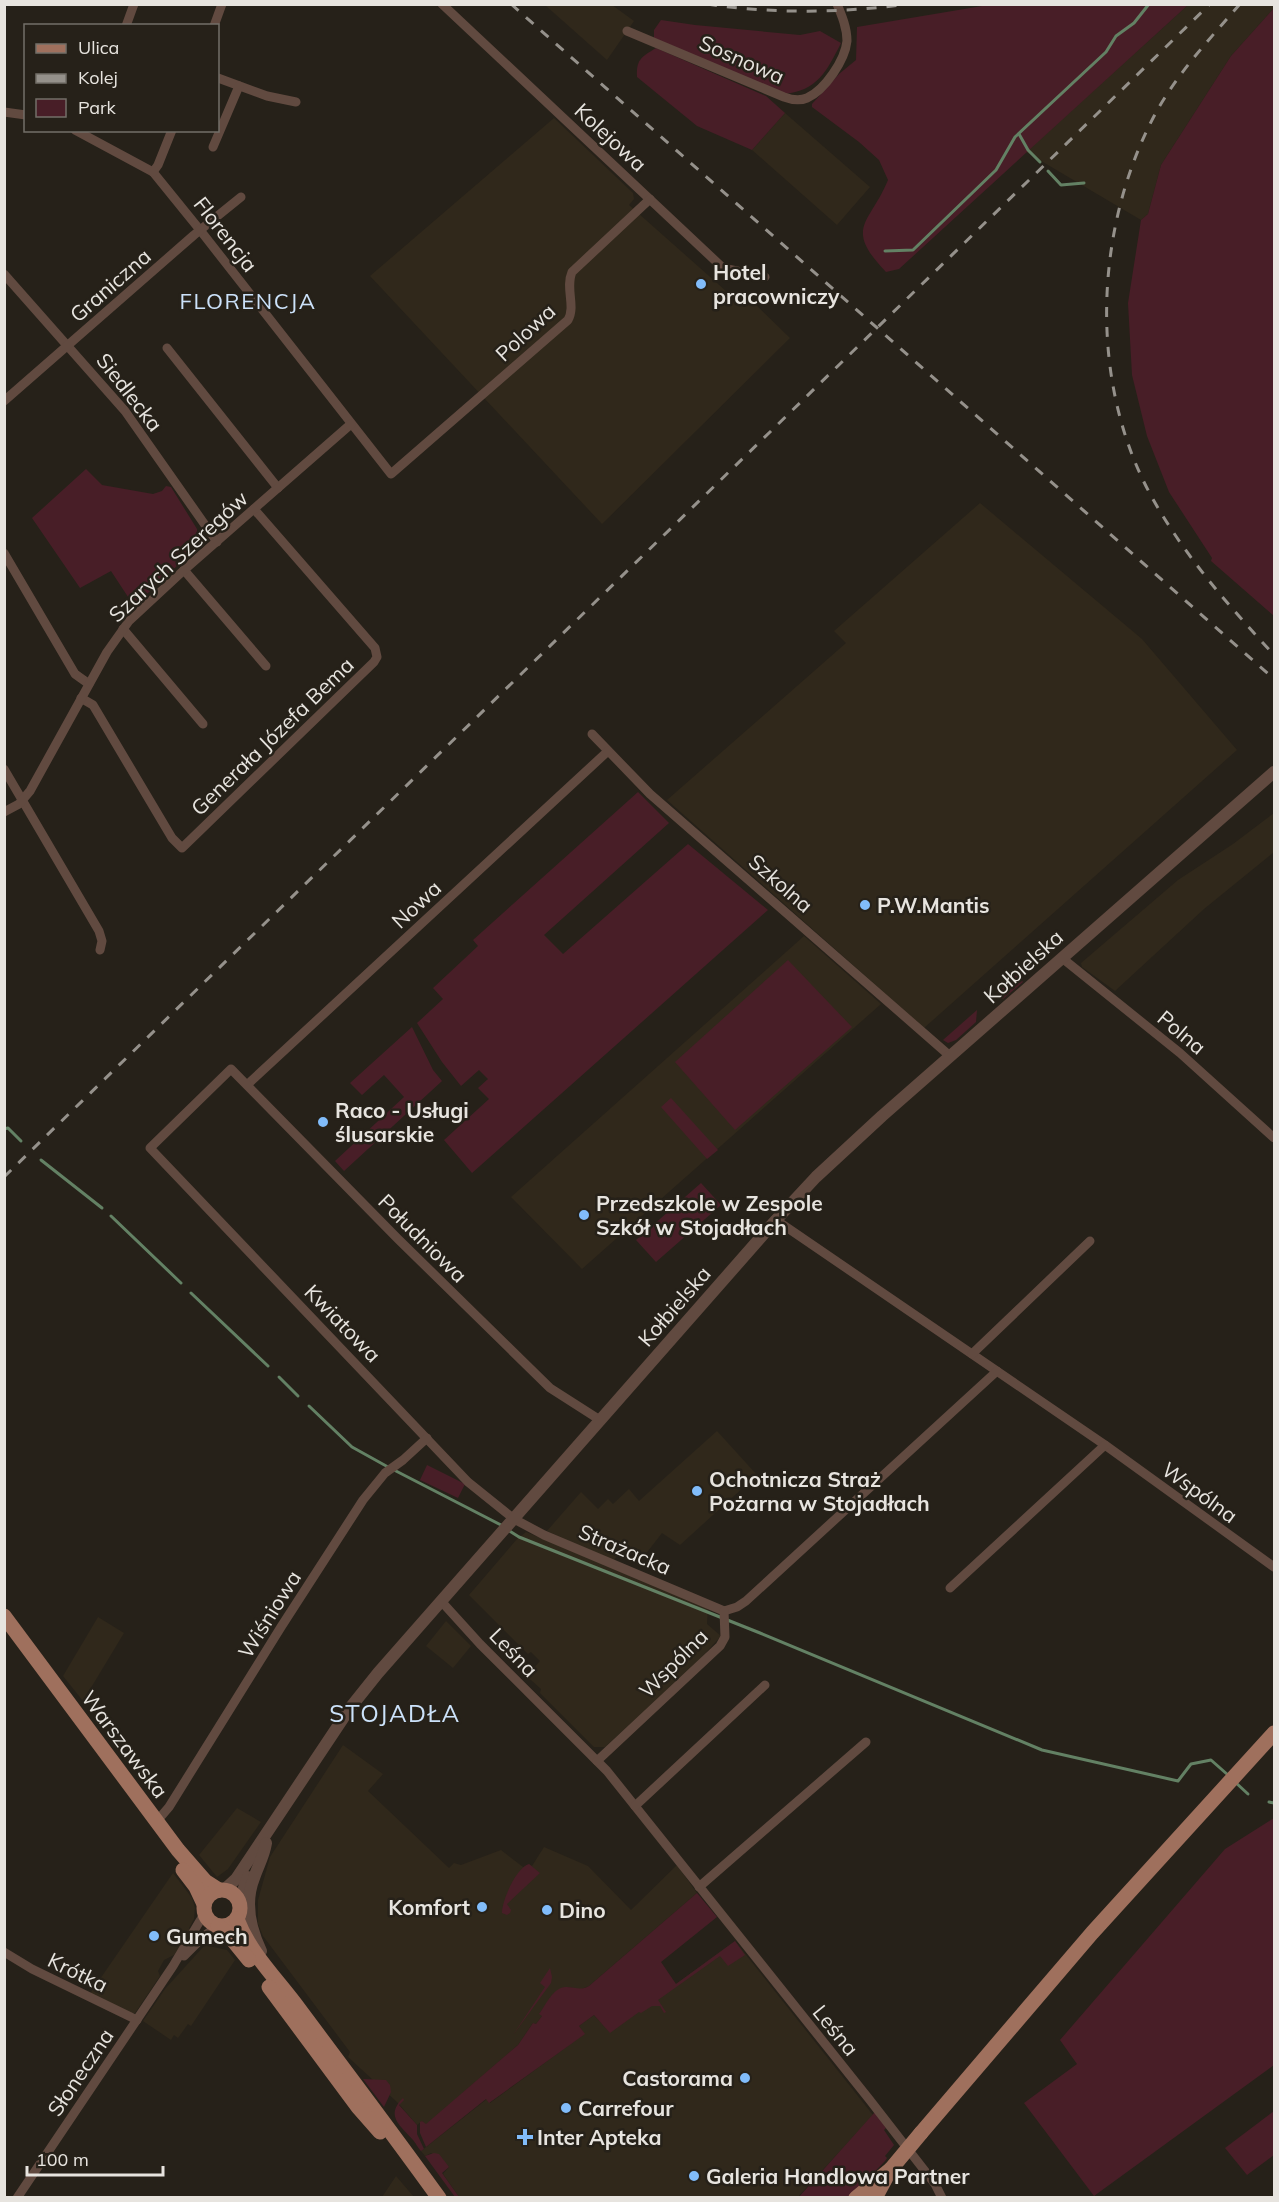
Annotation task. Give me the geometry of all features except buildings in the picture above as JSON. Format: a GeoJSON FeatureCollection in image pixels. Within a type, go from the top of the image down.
{"type":"FeatureCollection","features":[{"type":"Feature","properties":{"kind":"main road","name":"Warszawska"},"geometry":{"type":"LineString","coordinates":[[4,1616],[189,1863],[205,1881],[221,1890]]}},
{"type":"Feature","properties":{"kind":"main road","name":"Warszawska"},"geometry":{"type":"LineString","coordinates":[[4,1629],[196,1887],[204,1909]]}},
{"type":"Feature","properties":{"kind":"main road"},"geometry":{"type":"LineString","coordinates":[[867,2198],[1092,1933],[1275,1733]]}},
{"type":"Feature","properties":{"kind":"main road"},"geometry":{"type":"LineString","coordinates":[[218,1926],[228,1925],[237,1919],[240,1910],[239,1901],[233,1894],[221,1890],[208,1896],[204,1909],[207,1919],[227,1933],[244,1954],[428,2198]]}},
{"type":"Feature","properties":{"kind":"main road"},"geometry":{"type":"LineString","coordinates":[[237,1919],[243,1934],[256,1954],[291,1997],[439,2198]]}},
{"type":"Feature","properties":{"kind":"main road"},"geometry":{"type":"LineString","coordinates":[[856,2198],[891,2169]]}},
{"type":"Feature","properties":{"kind":"main road"},"geometry":{"type":"LineString","coordinates":[[875,2198],[891,2169]]}},
{"type":"Feature","properties":{"kind":"street"},"geometry":{"type":"LineString","coordinates":[[127,24],[134,4]]}},
{"type":"Feature","properties":{"kind":"street"},"geometry":{"type":"LineString","coordinates":[[215,24],[222,4]]}},
{"type":"Feature","properties":{"kind":"street","name":"Kolejowa"},"geometry":{"type":"LineString","coordinates":[[442,4],[723,268],[765,277]]}},
{"type":"Feature","properties":{"kind":"street","name":"Sosnowa"},"geometry":{"type":"LineString","coordinates":[[627,31],[784,98],[806,99],[824,84],[843,58],[847,33],[837,4]]}},
{"type":"Feature","properties":{"kind":"street"},"geometry":{"type":"LineString","coordinates":[[219,78],[267,96],[296,102]]}},
{"type":"Feature","properties":{"kind":"street"},"geometry":{"type":"LineString","coordinates":[[213,147],[239,86]]}},
{"type":"Feature","properties":{"kind":"street"},"geometry":{"type":"LineString","coordinates":[[4,112],[24,115]]}},
{"type":"Feature","properties":{"kind":"street","name":"Florencja"},"geometry":{"type":"LineString","coordinates":[[80,132],[153,172],[391,474]]}},
{"type":"Feature","properties":{"kind":"street"},"geometry":{"type":"LineString","coordinates":[[153,172],[171,132]]}},
{"type":"Feature","properties":{"kind":"street","name":"Graniczna"},"geometry":{"type":"LineString","coordinates":[[4,401],[241,197]]}},
{"type":"Feature","properties":{"kind":"street","name":"Polowa"},"geometry":{"type":"LineString","coordinates":[[391,474],[568,320],[571,313],[568,286],[572,272],[650,199]]}},
{"type":"Feature","properties":{"kind":"street","name":"Siedlecka"},"geometry":{"type":"LineString","coordinates":[[4,274],[125,411],[217,542]]}},
{"type":"Feature","properties":{"kind":"street"},"geometry":{"type":"LineString","coordinates":[[167,348],[278,488]]}},
{"type":"Feature","properties":{"kind":"street","name":"Szarych Szeregów"},"geometry":{"type":"LineString","coordinates":[[4,812],[19,804],[32,787],[111,646],[137,613],[351,424]]}},
{"type":"Feature","properties":{"kind":"street","name":"Generała Józefa Bema"},"geometry":{"type":"LineString","coordinates":[[81,698],[93,705],[172,838],[182,848],[374,662],[377,657],[375,648],[254,509]]}},
{"type":"Feature","properties":{"kind":"street"},"geometry":{"type":"LineString","coordinates":[[4,553],[75,674],[89,684]]}},
{"type":"Feature","properties":{"kind":"street"},"geometry":{"type":"LineString","coordinates":[[184,570],[266,666]]}},
{"type":"Feature","properties":{"kind":"street"},"geometry":{"type":"LineString","coordinates":[[123,629],[204,724]]}},
{"type":"Feature","properties":{"kind":"street","name":"Szkolna"},"geometry":{"type":"LineString","coordinates":[[592,734],[650,794],[950,1056]]}},
{"type":"Feature","properties":{"kind":"street","name":"Nowa"},"geometry":{"type":"LineString","coordinates":[[248,1084],[608,751]]}},
{"type":"Feature","properties":{"kind":"street"},"geometry":{"type":"LineString","coordinates":[[4,769],[99,931],[102,941],[100,950]]}},
{"type":"Feature","properties":{"kind":"street","name":"Kołbielska"},"geometry":{"type":"LineString","coordinates":[[221,1890],[236,1879],[350,1708],[385,1664],[776,1220],[858,1137],[1275,772]]}},
{"type":"Feature","properties":{"kind":"street","name":"Polna"},"geometry":{"type":"LineString","coordinates":[[1062,958],[1180,1053],[1275,1138]]}},
{"type":"Feature","properties":{"kind":"street","name":"Południowa"},"geometry":{"type":"LineString","coordinates":[[150,1148],[231,1069],[398,1239],[550,1388],[600,1420]]}},
{"type":"Feature","properties":{"kind":"street","name":"Kwiatowa"},"geometry":{"type":"LineString","coordinates":[[150,1148],[509,1524]]}},
{"type":"Feature","properties":{"kind":"street","name":"Wspólna"},"geometry":{"type":"LineString","coordinates":[[776,1220],[1106,1445],[1275,1567]]}},
{"type":"Feature","properties":{"kind":"street"},"geometry":{"type":"LineString","coordinates":[[972,1354],[1090,1241]]}},
{"type":"Feature","properties":{"kind":"street","name":"Wspólna"},"geometry":{"type":"LineString","coordinates":[[597,1761],[720,1646],[725,1637],[724,1615],[746,1601],[997,1371]]}},
{"type":"Feature","properties":{"kind":"street","name":"Wiśniowa"},"geometry":{"type":"LineString","coordinates":[[157,1821],[170,1807],[331,1548],[385,1473],[427,1438]]}},
{"type":"Feature","properties":{"kind":"street"},"geometry":{"type":"LineString","coordinates":[[950,1588],[1106,1445]]}},
{"type":"Feature","properties":{"kind":"street","name":"Strażacka"},"geometry":{"type":"LineString","coordinates":[[509,1524],[544,1535],[724,1615]]}},
{"type":"Feature","properties":{"kind":"street","name":"Leśna"},"geometry":{"type":"LineString","coordinates":[[441,1601],[480,1644],[597,1761],[636,1806],[869,2099],[935,2184],[942,2198]]}},
{"type":"Feature","properties":{"kind":"street"},"geometry":{"type":"LineString","coordinates":[[636,1806],[765,1685]]}},
{"type":"Feature","properties":{"kind":"street"},"geometry":{"type":"LineString","coordinates":[[699,1887],[866,1742]]}},
{"type":"Feature","properties":{"kind":"street","name":"Kołbielska"},"geometry":{"type":"LineString","coordinates":[[239,1901],[272,1828]]}},
{"type":"Feature","properties":{"kind":"street"},"geometry":{"type":"LineString","coordinates":[[266,1843],[264,1856],[251,1887],[249,1918],[261,1951],[291,1997]]}},
{"type":"Feature","properties":{"kind":"street","name":"Słoneczna"},"geometry":{"type":"LineString","coordinates":[[18,2198],[174,1966],[204,1909]]}},
{"type":"Feature","properties":{"kind":"street","name":"Słoneczna"},"geometry":{"type":"LineString","coordinates":[[174,1966],[204,1936],[218,1926]]}},
{"type":"Feature","properties":{"kind":"street","name":"Krótka"},"geometry":{"type":"LineString","coordinates":[[4,1952],[32,1969],[137,2020]]}},
{"type":"Feature","properties":{"kind":"shaded area"},"geometry":{"type":"Polygon","coordinates":[[[545,5],[612,5],[634,21],[607,60],[545,5]]]}},
{"type":"Feature","properties":{"kind":"shaded area"},"geometry":{"type":"Polygon","coordinates":[[[1188,5],[1274,5],[1274,8],[1231,56],[1161,165],[1148,214],[1141,220],[1026,152],[1188,5]]]}},
{"type":"Feature","properties":{"kind":"shaded area"},"geometry":{"type":"Polygon","coordinates":[[[785,113],[870,187],[837,225],[752,150],[785,113]]]}},
{"type":"Feature","properties":{"kind":"shaded area"},"geometry":{"type":"Polygon","coordinates":[[[554,118],[633,193],[634,199],[629,205],[744,307],[753,302],[790,338],[602,524],[370,276],[554,118]]]}},
{"type":"Feature","properties":{"kind":"shaded area"},"geometry":{"type":"Polygon","coordinates":[[[980,503],[1142,639],[1237,750],[924,1028],[667,800],[846,643],[834,631],[980,503]]]}},
{"type":"Feature","properties":{"kind":"shaded area"},"geometry":{"type":"Polygon","coordinates":[[[1274,813],[1274,852],[1204,909],[1115,991],[1082,967],[1081,963],[1178,880],[1233,844],[1274,813]]]}},
{"type":"Feature","properties":{"kind":"shaded area"},"geometry":{"type":"Polygon","coordinates":[[[804,936],[881,1004],[582,1269],[511,1197],[804,936]]]}},
{"type":"Feature","properties":{"kind":"shaded area"},"geometry":{"type":"Polygon","coordinates":[[[717,1431],[757,1475],[680,1545],[662,1533],[641,1560],[624,1547],[613,1561],[547,1531],[581,1492],[598,1509],[608,1499],[613,1504],[629,1489],[639,1501],[717,1431]]]}},
{"type":"Feature","properties":{"kind":"shaded area"},"geometry":{"type":"Polygon","coordinates":[[[526,1532],[708,1606],[707,1624],[721,1636],[693,1667],[605,1747],[594,1747],[540,1693],[541,1689],[525,1678],[540,1661],[531,1652],[528,1654],[469,1595],[517,1539],[526,1532]]]}},
{"type":"Feature","properties":{"kind":"shaded area"},"geometry":{"type":"Polygon","coordinates":[[[98,1617],[124,1633],[83,1701],[63,1676],[98,1617]]]}},
{"type":"Feature","properties":{"kind":"shaded area"},"geometry":{"type":"Polygon","coordinates":[[[446,1621],[471,1646],[453,1668],[426,1646],[446,1621]]]}},
{"type":"Feature","properties":{"kind":"shaded area"},"geometry":{"type":"Polygon","coordinates":[[[343,1745],[383,1774],[368,1791],[449,1868],[454,1863],[461,1865],[501,1850],[523,1867],[529,1864],[532,1866],[544,1847],[588,1866],[631,1910],[677,1865],[697,1893],[589,1986],[580,1990],[569,1987],[553,1994],[540,2013],[542,2016],[536,2024],[533,2023],[518,2045],[426,2125],[422,2121],[417,2125],[398,2103],[348,2057],[350,2052],[263,1936],[258,1924],[258,1900],[270,1857],[343,1745]]]}},
{"type":"Feature","properties":{"kind":"shaded area"},"geometry":{"type":"Polygon","coordinates":[[[237,1808],[261,1822],[228,1869],[217,1877],[199,1855],[237,1808]]]}},
{"type":"Feature","properties":{"kind":"shaded area"},"geometry":{"type":"Polygon","coordinates":[[[173,1873],[192,1898],[195,1908],[194,1919],[189,1928],[191,1931],[174,1955],[164,1960],[158,1971],[160,1976],[135,2013],[129,2014],[89,1995],[173,1873]]]}},
{"type":"Feature","properties":{"kind":"shaded area"},"geometry":{"type":"Polygon","coordinates":[[[735,1941],[873,2115],[798,2197],[459,2197],[443,2174],[449,2167],[431,2153],[425,2156],[421,2151],[487,2099],[490,2103],[584,2034],[579,2026],[594,2015],[610,2032],[735,1941]]]}},
{"type":"Feature","properties":{"kind":"shaded area"},"geometry":{"type":"Polygon","coordinates":[[[205,1945],[227,1950],[235,1960],[191,2026],[188,2024],[178,2038],[174,2035],[171,2040],[143,2021],[165,1989],[205,1945]]]}},
{"type":"Feature","properties":{"kind":"shaded area"},"geometry":{"type":"Polygon","coordinates":[[[396,2176],[414,2197],[382,2197],[396,2176]]]}},
{"type":"Feature","properties":{"kind":"green space"},"geometry":{"type":"Polygon","coordinates":[[[988,5],[1188,5],[899,269],[886,272],[873,257],[863,235],[868,217],[888,180],[879,160],[812,107],[812,104],[839,74],[856,60],[857,27],[988,5]]]}},
{"type":"Feature","properties":{"kind":"green space"},"geometry":{"type":"Polygon","coordinates":[[[1274,8],[1274,616],[1211,561],[1212,558],[1169,492],[1147,436],[1132,375],[1128,303],[1141,220],[1148,214],[1161,165],[1231,56],[1274,8]]]}},
{"type":"Feature","properties":{"kind":"green space"},"geometry":{"type":"Polygon","coordinates":[[[661,20],[800,35],[820,31],[841,43],[820,78],[805,89],[784,94],[654,38],[654,30],[661,20]]]}},
{"type":"Feature","properties":{"kind":"green space"},"geometry":{"type":"Polygon","coordinates":[[[656,48],[766,96],[785,113],[752,150],[697,126],[637,77],[637,67],[641,60],[656,48]]]}},
{"type":"Feature","properties":{"kind":"green space"},"geometry":{"type":"Polygon","coordinates":[[[86,469],[102,485],[153,494],[162,491],[166,486],[171,487],[197,529],[197,533],[186,543],[193,551],[134,606],[111,571],[80,588],[32,518],[86,469]]]}},
{"type":"Feature","properties":{"kind":"green space"},"geometry":{"type":"Polygon","coordinates":[[[638,792],[669,823],[544,935],[563,954],[688,844],[768,910],[472,1173],[444,1140],[489,1099],[478,1088],[488,1079],[479,1070],[461,1086],[442,1062],[417,1023],[443,999],[433,988],[478,946],[473,940],[638,792]]]}},
{"type":"Feature","properties":{"kind":"green space"},"geometry":{"type":"Polygon","coordinates":[[[788,960],[852,1027],[735,1130],[675,1062],[788,960]]]}},
{"type":"Feature","properties":{"kind":"green space"},"geometry":{"type":"Polygon","coordinates":[[[1018,974],[1023,982],[1003,999],[991,999],[1018,974]]]}},
{"type":"Feature","properties":{"kind":"green space"},"geometry":{"type":"Polygon","coordinates":[[[977,1010],[976,1022],[956,1040],[948,1043],[943,1040],[977,1010]]]}},
{"type":"Feature","properties":{"kind":"green space"},"geometry":{"type":"Polygon","coordinates":[[[412,1027],[433,1070],[442,1081],[344,1171],[335,1161],[404,1097],[384,1075],[362,1095],[350,1083],[412,1027]]]}},
{"type":"Feature","properties":{"kind":"green space"},"geometry":{"type":"Polygon","coordinates":[[[671,1098],[718,1150],[707,1159],[661,1107],[671,1098]]]}},
{"type":"Feature","properties":{"kind":"green space"},"geometry":{"type":"Polygon","coordinates":[[[701,1183],[721,1205],[656,1262],[636,1240],[701,1183]]]}},
{"type":"Feature","properties":{"kind":"green space"},"geometry":{"type":"Polygon","coordinates":[[[427,1465],[465,1484],[458,1498],[420,1480],[427,1465]]]}},
{"type":"Feature","properties":{"kind":"green space"},"geometry":{"type":"Polygon","coordinates":[[[1274,1818],[1274,2065],[1094,2196],[1024,2103],[1077,2064],[1060,2040],[1225,1849],[1274,1818]]]}},
{"type":"Feature","properties":{"kind":"green space"},"geometry":{"type":"Polygon","coordinates":[[[529,1864],[540,1873],[507,1904],[511,1910],[510,1913],[507,1915],[502,1913],[504,1900],[511,1885],[519,1872],[529,1864]]]}},
{"type":"Feature","properties":{"kind":"green space"},"geometry":{"type":"Polygon","coordinates":[[[697,1893],[717,1917],[661,1962],[676,1984],[735,1941],[745,1955],[728,1966],[720,1956],[658,2000],[666,2012],[664,2013],[660,2006],[652,2006],[639,2012],[610,2033],[594,2015],[579,2026],[585,2034],[489,2103],[486,2099],[426,2147],[420,2133],[420,2122],[426,2124],[518,2045],[533,2023],[536,2024],[542,2016],[539,2014],[557,1990],[566,1987],[580,1989],[589,1986],[697,1893]]]}},
{"type":"Feature","properties":{"kind":"green space"},"geometry":{"type":"Polygon","coordinates":[[[550,1968],[551,1983],[513,2035],[545,1987],[540,1983],[550,1968]]]}},
{"type":"Feature","properties":{"kind":"green space"},"geometry":{"type":"Polygon","coordinates":[[[363,2079],[386,2080],[390,2085],[391,2092],[384,2107],[363,2079]]]}},
{"type":"Feature","properties":{"kind":"green space"},"geometry":{"type":"Polygon","coordinates":[[[403,2098],[404,2100],[399,2105],[417,2125],[417,2134],[424,2149],[421,2151],[400,2126],[395,2116],[395,2110],[403,2098]]]}},
{"type":"Feature","properties":{"kind":"green space"},"geometry":{"type":"Polygon","coordinates":[[[1274,2111],[1274,2155],[1247,2175],[1225,2148],[1274,2111]]]}},
{"type":"Feature","properties":{"kind":"green space"},"geometry":{"type":"Polygon","coordinates":[[[875,2112],[894,2145],[885,2156],[887,2158],[885,2161],[850,2197],[798,2198],[875,2112]]]}},
{"type":"Feature","properties":{"kind":"green space"},"geometry":{"type":"Polygon","coordinates":[[[439,2154],[449,2167],[442,2173],[459,2197],[455,2197],[425,2156],[439,2154]]]}},
{"type":"Feature","properties":{"kind":"waterway"},"geometry":{"type":"LineString","coordinates":[[885,251],[913,250],[996,170],[1015,137],[1106,52],[1116,36],[1134,23],[1149,4]]}},
{"type":"Feature","properties":{"kind":"waterway"},"geometry":{"type":"LineString","coordinates":[[1019,134],[1028,150],[1040,162]]}},
{"type":"Feature","properties":{"kind":"waterway"},"geometry":{"type":"LineString","coordinates":[[1048,171],[1061,185],[1084,183]]}},
{"type":"Feature","properties":{"kind":"waterway"},"geometry":{"type":"LineString","coordinates":[[4,1129],[8,1128],[21,1141]]}},
{"type":"Feature","properties":{"kind":"waterway"},"geometry":{"type":"LineString","coordinates":[[41,1160],[102,1208]]}},
{"type":"Feature","properties":{"kind":"waterway"},"geometry":{"type":"LineString","coordinates":[[111,1216],[181,1283]]}},
{"type":"Feature","properties":{"kind":"waterway"},"geometry":{"type":"LineString","coordinates":[[191,1293],[268,1366]]}},
{"type":"Feature","properties":{"kind":"waterway"},"geometry":{"type":"LineString","coordinates":[[279,1377],[298,1396]]}},
{"type":"Feature","properties":{"kind":"waterway"},"geometry":{"type":"LineString","coordinates":[[309,1406],[352,1447],[388,1467]]}},
{"type":"Feature","properties":{"kind":"waterway"},"geometry":{"type":"LineString","coordinates":[[394,1470],[503,1526]]}},
{"type":"Feature","properties":{"kind":"waterway"},"geometry":{"type":"LineString","coordinates":[[508,1530],[519,1537],[760,1633],[1042,1750],[1178,1781],[1191,1764],[1211,1760],[1228,1775]]}},
{"type":"Feature","properties":{"kind":"waterway"},"geometry":{"type":"LineString","coordinates":[[1235,1782],[1248,1794]]}},
{"type":"Feature","properties":{"kind":"waterway"},"geometry":{"type":"LineString","coordinates":[[1269,1802],[1274,1803]]}},
{"type":"Feature","properties":{"kind":"railway"},"geometry":{"type":"LineString","coordinates":[[511,4],[1274,679]]}},
{"type":"Feature","properties":{"kind":"railway"},"geometry":{"type":"LineString","coordinates":[[707,4],[783,11],[859,9],[909,4]]}},
{"type":"Feature","properties":{"kind":"railway"},"geometry":{"type":"LineString","coordinates":[[4,1177],[1210,4]]}},
{"type":"Feature","properties":{"kind":"railway"},"geometry":{"type":"LineString","coordinates":[[1240,4],[1179,76],[1150,124],[1131,169],[1118,216],[1109,264],[1107,314],[1110,363],[1118,411],[1133,457],[1154,501],[1195,563],[1274,655]]}},
{"type":"Feature","properties":{"kind":"place","name":"Hotel pracowniczy"},"geometry":{"type":"Point","coordinates":[701,284]}},
{"type":"Feature","properties":{"kind":"place","name":"P.W.Mantis"},"geometry":{"type":"Point","coordinates":[865,905]}},
{"type":"Feature","properties":{"kind":"place","name":"Raco - Usługi ślusarskie"},"geometry":{"type":"Point","coordinates":[323,1122]}},
{"type":"Feature","properties":{"kind":"place","name":"Przedszkole w Zespole Szkół w Stojadłach"},"geometry":{"type":"Point","coordinates":[584,1215]}},
{"type":"Feature","properties":{"kind":"place","name":"Ochotnicza Straż Pożarna w Stojadłach"},"geometry":{"type":"Point","coordinates":[697,1491]}},
{"type":"Feature","properties":{"kind":"place","name":"Komfort"},"geometry":{"type":"Point","coordinates":[482,1907]}},
{"type":"Feature","properties":{"kind":"place","name":"Dino"},"geometry":{"type":"Point","coordinates":[547,1910]}},
{"type":"Feature","properties":{"kind":"place","name":"Gumech"},"geometry":{"type":"Point","coordinates":[154,1936]}},
{"type":"Feature","properties":{"kind":"place","name":"Castorama"},"geometry":{"type":"Point","coordinates":[745,2078]}},
{"type":"Feature","properties":{"kind":"place","name":"Carrefour"},"geometry":{"type":"Point","coordinates":[566,2108]}},
{"type":"Feature","properties":{"kind":"place","name":"Inter Apteka"},"geometry":{"type":"Point","coordinates":[525,2137]}},
{"type":"Feature","properties":{"kind":"place","name":"Galeria Handlowa Partner"},"geometry":{"type":"Point","coordinates":[694,2176]}},
{"type":"Feature","properties":{"kind":"district","name":"FLORENCJA"},"geometry":{"type":"Point","coordinates":[248,301]}},
{"type":"Feature","properties":{"kind":"district","name":"STOJADŁA"},"geometry":{"type":"Point","coordinates":[395,1713]}}]}
